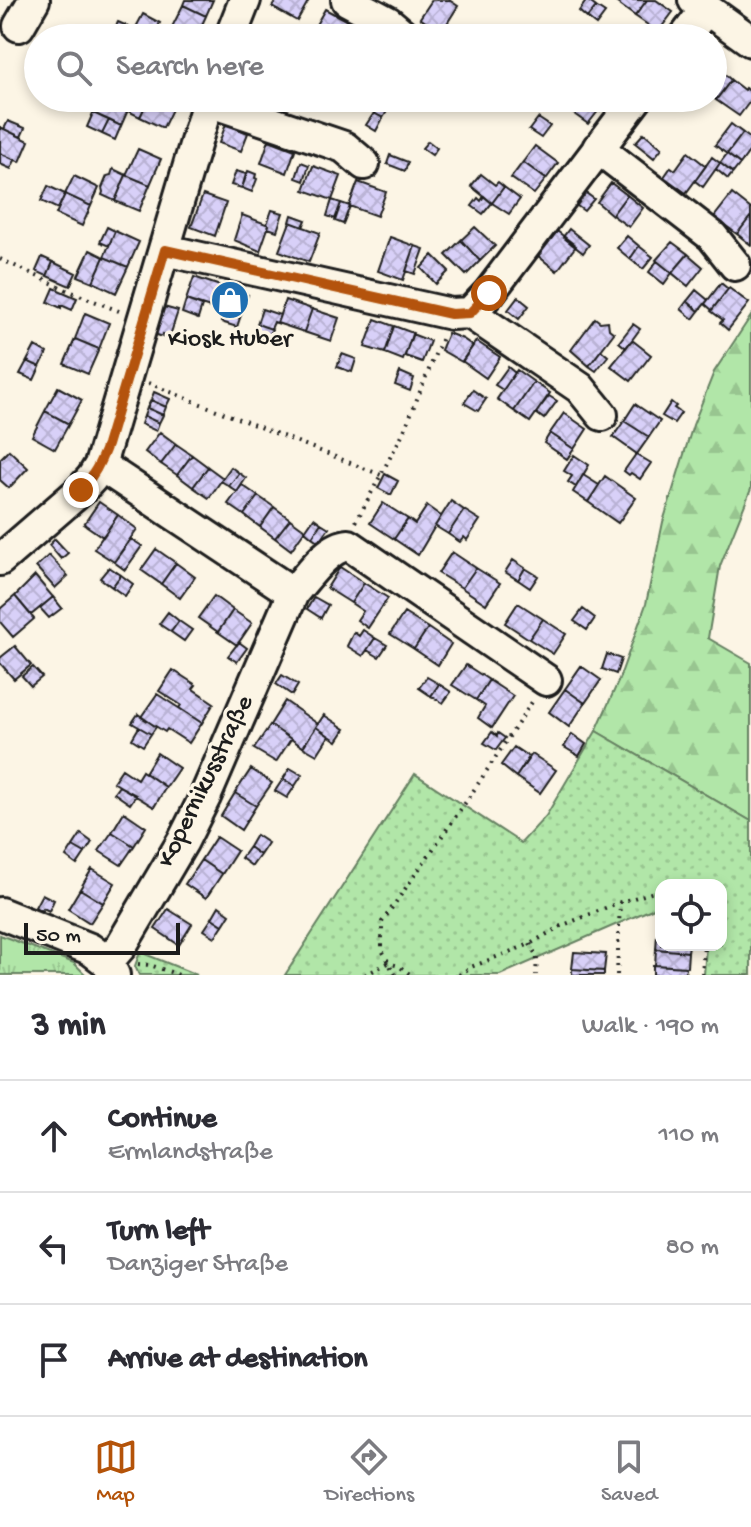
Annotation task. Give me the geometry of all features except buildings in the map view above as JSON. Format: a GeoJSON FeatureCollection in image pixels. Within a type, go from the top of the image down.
{"type":"FeatureCollection","features":[{"type":"Feature","properties":{"kind":"street"},"geometry":{"type":"LineString","coordinates":[[236,24],[245,0]]}},
{"type":"Feature","properties":{"kind":"street"},"geometry":{"type":"LineString","coordinates":[[347,0],[390,24]]}},
{"type":"Feature","properties":{"kind":"street"},"geometry":{"type":"LineString","coordinates":[[691,24],[700,4],[751,41]]}},
{"type":"Feature","properties":{"kind":"street"},"geometry":{"type":"LineString","coordinates":[[0,560],[81,490],[100,465],[205,112]]}},
{"type":"Feature","properties":{"kind":"street"},"geometry":{"type":"LineString","coordinates":[[243,112],[344,147],[364,164]]}},
{"type":"Feature","properties":{"kind":"street"},"geometry":{"type":"LineString","coordinates":[[461,314],[489,293],[626,112]]}},
{"type":"Feature","properties":{"kind":"street"},"geometry":{"type":"LineString","coordinates":[[598,148],[712,236],[735,265]]}},
{"type":"Feature","properties":{"kind":"street"},"geometry":{"type":"LineString","coordinates":[[165,250],[461,314],[580,388],[602,415]]}},
{"type":"Feature","properties":{"kind":"street"},"geometry":{"type":"LineString","coordinates":[[100,465],[293,593]]}},
{"type":"Feature","properties":{"kind":"street","name":"Kopernikusstraße"},"geometry":{"type":"LineString","coordinates":[[118,967],[121,946],[200,808],[293,593],[331,551],[340,545],[349,545]]}},
{"type":"Feature","properties":{"kind":"street"},"geometry":{"type":"LineString","coordinates":[[349,545],[546,680]]}},
{"type":"Feature","properties":{"kind":"street"},"geometry":{"type":"LineString","coordinates":[[0,913],[90,949],[118,967]]}},
{"type":"Feature","properties":{"kind":"path"},"geometry":{"type":"LineString","coordinates":[[0,259],[144,321]]}},
{"type":"Feature","properties":{"kind":"path"},"geometry":{"type":"LineString","coordinates":[[349,545],[350,532],[461,314]]}},
{"type":"Feature","properties":{"kind":"path"},"geometry":{"type":"LineString","coordinates":[[128,375],[381,475]]}},
{"type":"Feature","properties":{"kind":"path"},"geometry":{"type":"LineString","coordinates":[[395,975],[382,950],[382,922],[546,680]]}},
{"type":"Feature","properties":{"kind":"path"},"geometry":{"type":"LineString","coordinates":[[459,975],[471,967],[530,944],[561,926],[655,892]]}},
{"type":"Feature","properties":{"kind":"path"},"geometry":{"type":"LineString","coordinates":[[617,975],[620,902]]}},
{"type":"Feature","properties":{"kind":"path"},"geometry":{"type":"LineString","coordinates":[[530,944],[537,957],[536,975]]}},
{"type":"Feature","properties":{"kind":"path"},"geometry":{"type":"LineString","coordinates":[[702,975],[704,951]]}},
{"type":"Feature","properties":{"kind":"path"},"geometry":{"type":"LineString","coordinates":[[365,975],[388,963],[399,966],[411,975]]}},
{"type":"Feature","properties":{"kind":"path"},"geometry":{"type":"LineString","coordinates":[[118,967],[150,965],[179,975]]}},
{"type":"Feature","properties":{"kind":"green space"},"geometry":{"type":"Polygon","coordinates":[[[751,316],[751,489],[720,566],[708,638],[751,663],[751,821],[596,731],[618,682],[646,604],[663,522],[693,425],[714,372],[751,316]]]}},
{"type":"Feature","properties":{"kind":"green space"},"geometry":{"type":"Polygon","coordinates":[[[596,731],[751,821],[751,975],[704,975],[706,951],[727,951],[727,879],[655,879],[655,908],[500,975],[285,975],[415,774],[521,843],[546,816],[596,731]]]}},
{"type":"Feature","properties":{"kind":"green space"},"geometry":{"type":"Polygon","coordinates":[[[0,935],[74,963],[86,975],[0,975],[0,935]]]}},
{"type":"Feature","properties":{"kind":"green space"},"geometry":{"type":"Polygon","coordinates":[[[140,952],[197,975],[139,975],[135,966],[140,952]]]}},
{"type":"Feature","properties":{"kind":"place","name":"Kiosk Huber"},"geometry":{"type":"Point","coordinates":[230,300]}},
{"type":"Feature","properties":{"kind":"route"},"geometry":{"type":"LineString","coordinates":[[81,490],[100,465],[107,445],[165,250],[451,314],[470,313],[489,293]]}}]}
